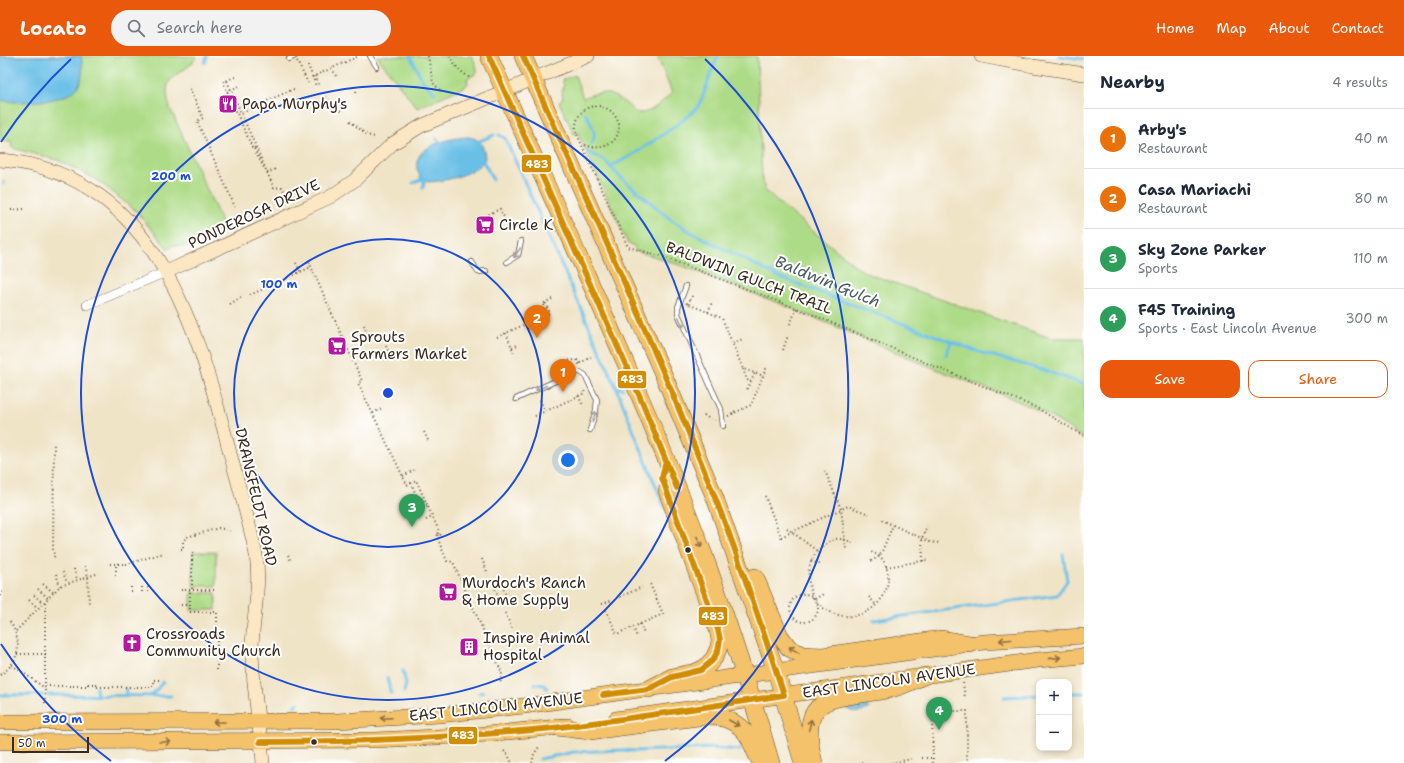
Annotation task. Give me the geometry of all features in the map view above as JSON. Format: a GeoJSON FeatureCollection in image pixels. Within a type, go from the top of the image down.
{"type":"FeatureCollection","features":[{"type":"Feature","properties":{"kind":"highway"},"geometry":{"type":"LineString","coordinates":[[489,56],[666,461],[704,557],[745,675],[771,763]]}},
{"type":"Feature","properties":{"kind":"highway"},"geometry":{"type":"LineString","coordinates":[[523,56],[692,439],[741,566],[784,696],[803,763]]}},
{"type":"Feature","properties":{"kind":"highway"},"geometry":{"type":"LineString","coordinates":[[649,689],[672,677],[691,674],[704,669],[714,658],[720,640],[718,630],[662,478],[666,461]]}},
{"type":"Feature","properties":{"kind":"highway"},"geometry":{"type":"LineString","coordinates":[[741,566],[757,578],[773,622],[782,640],[790,648],[802,655],[823,656],[942,640],[970,644]]}},
{"type":"Feature","properties":{"kind":"highway"},"geometry":{"type":"LineString","coordinates":[[814,763],[808,730],[813,716],[824,703],[836,697],[888,690],[924,676]]}},
{"type":"Feature","properties":{"kind":"highway"},"geometry":{"type":"LineString","coordinates":[[557,727],[590,731],[713,716],[730,720],[743,730],[751,740],[758,759],[763,763]]}},
{"type":"Feature","properties":{"kind":"main road","name":"EAST LINCOLN AVENUE"},"geometry":{"type":"LineString","coordinates":[[0,722],[258,722],[346,720],[439,715],[511,708],[970,644],[1030,638],[1084,636]]}},
{"type":"Feature","properties":{"kind":"main road","name":"EAST LINCOLN AVENUE"},"geometry":{"type":"LineString","coordinates":[[0,742],[260,742],[415,739],[557,727],[1053,658],[1084,656]]}},
{"type":"Feature","properties":{"kind":"street","name":"PONDEROSA DRIVE"},"geometry":{"type":"LineString","coordinates":[[166,272],[325,200],[349,184],[408,132],[588,56]]}},
{"type":"Feature","properties":{"kind":"street"},"geometry":{"type":"LineString","coordinates":[[981,56],[1084,74]]}},
{"type":"Feature","properties":{"kind":"street"},"geometry":{"type":"LineString","coordinates":[[0,160],[47,169],[75,181],[93,192],[120,212],[140,232],[166,272],[87,305]]}},
{"type":"Feature","properties":{"kind":"street","name":"DRANSFELDT ROAD"},"geometry":{"type":"LineString","coordinates":[[166,272],[182,305],[206,364],[255,550],[258,575],[252,651],[263,763]]}},
{"type":"Feature","properties":{"kind":"lane"},"geometry":{"type":"LineString","coordinates":[[370,56],[377,66]]}},
{"type":"Feature","properties":{"kind":"lane"},"geometry":{"type":"LineString","coordinates":[[289,59],[296,57]]}},
{"type":"Feature","properties":{"kind":"lane"},"geometry":{"type":"LineString","coordinates":[[507,262],[518,256],[521,241]]}},
{"type":"Feature","properties":{"kind":"lane"},"geometry":{"type":"LineString","coordinates":[[472,262],[478,272],[486,271]]}},
{"type":"Feature","properties":{"kind":"lane"},"geometry":{"type":"LineString","coordinates":[[686,286],[678,307],[678,314],[721,409],[723,426]]}},
{"type":"Feature","properties":{"kind":"lane"},"geometry":{"type":"LineString","coordinates":[[516,399],[575,372],[582,373],[586,376],[598,403],[590,430]]}},
{"type":"Feature","properties":{"kind":"path"},"geometry":{"type":"LineString","coordinates":[[314,77],[359,56]]}},
{"type":"Feature","properties":{"kind":"path"},"geometry":{"type":"LineString","coordinates":[[428,56],[432,83],[440,90]]}},
{"type":"Feature","properties":{"kind":"path"},"geometry":{"type":"LineString","coordinates":[[450,56],[458,69],[470,78]]}},
{"type":"Feature","properties":{"kind":"path"},"geometry":{"type":"LineString","coordinates":[[296,57],[307,84],[314,81]]}},
{"type":"Feature","properties":{"kind":"path"},"geometry":{"type":"LineString","coordinates":[[308,65],[314,77],[318,85],[314,81],[314,77]]}},
{"type":"Feature","properties":{"kind":"path"},"geometry":{"type":"LineString","coordinates":[[333,68],[337,78]]}},
{"type":"Feature","properties":{"kind":"path"},"geometry":{"type":"LineString","coordinates":[[235,77],[223,82],[253,149],[257,157],[259,156]]}},
{"type":"Feature","properties":{"kind":"path"},"geometry":{"type":"LineString","coordinates":[[226,80],[264,168],[268,172],[274,188],[282,187],[286,195],[285,201]]}},
{"type":"Feature","properties":{"kind":"path"},"geometry":{"type":"LineString","coordinates":[[227,92],[240,86]]}},
{"type":"Feature","properties":{"kind":"path"},"geometry":{"type":"LineString","coordinates":[[260,104],[296,88]]}},
{"type":"Feature","properties":{"kind":"path"},"geometry":{"type":"LineString","coordinates":[[190,89],[203,118],[197,121],[235,207]]}},
{"type":"Feature","properties":{"kind":"path"},"geometry":{"type":"LineString","coordinates":[[325,97],[341,112]]}},
{"type":"Feature","properties":{"kind":"path"},"geometry":{"type":"LineString","coordinates":[[232,103],[236,102]]}},
{"type":"Feature","properties":{"kind":"path"},"geometry":{"type":"LineString","coordinates":[[234,106],[238,105]]}},
{"type":"Feature","properties":{"kind":"path","name":"BALDWIN GULCH TRAIL"},"geometry":{"type":"LineString","coordinates":[[585,145],[601,148],[609,145],[615,139],[619,130],[619,124],[615,115],[609,110],[594,106],[584,110],[578,117],[576,132],[628,247],[661,256],[797,308],[936,367],[1035,406],[1084,436]]}},
{"type":"Feature","properties":{"kind":"path"},"geometry":{"type":"LineString","coordinates":[[237,114],[250,109]]}},
{"type":"Feature","properties":{"kind":"path"},"geometry":{"type":"LineString","coordinates":[[350,121],[367,135],[375,136]]}},
{"type":"Feature","properties":{"kind":"path"},"geometry":{"type":"LineString","coordinates":[[243,128],[247,126]]}},
{"type":"Feature","properties":{"kind":"path"},"geometry":{"type":"LineString","coordinates":[[247,136],[251,135]]}},
{"type":"Feature","properties":{"kind":"path"},"geometry":{"type":"LineString","coordinates":[[268,172],[276,169]]}},
{"type":"Feature","properties":{"kind":"path"},"geometry":{"type":"LineString","coordinates":[[11,210],[25,209]]}},
{"type":"Feature","properties":{"kind":"path"},"geometry":{"type":"LineString","coordinates":[[485,216],[500,209],[504,217]]}},
{"type":"Feature","properties":{"kind":"path"},"geometry":{"type":"LineString","coordinates":[[309,262],[362,381],[358,384],[407,485],[416,480],[432,517],[436,522],[439,532],[439,535],[436,537],[447,561],[453,562],[502,673],[500,685]]}},
{"type":"Feature","properties":{"kind":"path"},"geometry":{"type":"LineString","coordinates":[[296,263],[300,272]]}},
{"type":"Feature","properties":{"kind":"path"},"geometry":{"type":"LineString","coordinates":[[250,295],[311,267]]}},
{"type":"Feature","properties":{"kind":"path"},"geometry":{"type":"LineString","coordinates":[[693,294],[687,304],[722,318],[747,380],[750,381]]}},
{"type":"Feature","properties":{"kind":"path"},"geometry":{"type":"LineString","coordinates":[[319,297],[324,295]]}},
{"type":"Feature","properties":{"kind":"path"},"geometry":{"type":"LineString","coordinates":[[230,304],[243,296]]}},
{"type":"Feature","properties":{"kind":"path"},"geometry":{"type":"LineString","coordinates":[[326,300],[330,298]]}},
{"type":"Feature","properties":{"kind":"path"},"geometry":{"type":"LineString","coordinates":[[497,336],[550,313],[544,303],[552,299]]}},
{"type":"Feature","properties":{"kind":"path"},"geometry":{"type":"LineString","coordinates":[[708,312],[712,302]]}},
{"type":"Feature","properties":{"kind":"path"},"geometry":{"type":"LineString","coordinates":[[790,324],[797,308]]}},
{"type":"Feature","properties":{"kind":"path"},"geometry":{"type":"LineString","coordinates":[[541,317],[546,322]]}},
{"type":"Feature","properties":{"kind":"path"},"geometry":{"type":"LineString","coordinates":[[364,325],[370,340]]}},
{"type":"Feature","properties":{"kind":"path"},"geometry":{"type":"LineString","coordinates":[[339,330],[343,328]]}},
{"type":"Feature","properties":{"kind":"path"},"geometry":{"type":"LineString","coordinates":[[506,333],[514,353]]}},
{"type":"Feature","properties":{"kind":"path"},"geometry":{"type":"LineString","coordinates":[[783,350],[788,335]]}},
{"type":"Feature","properties":{"kind":"path"},"geometry":{"type":"LineString","coordinates":[[338,339],[343,337]]}},
{"type":"Feature","properties":{"kind":"path"},"geometry":{"type":"LineString","coordinates":[[733,343],[743,339]]}},
{"type":"Feature","properties":{"kind":"path"},"geometry":{"type":"LineString","coordinates":[[512,347],[518,345]]}},
{"type":"Feature","properties":{"kind":"path"},"geometry":{"type":"LineString","coordinates":[[386,346],[392,361]]}},
{"type":"Feature","properties":{"kind":"path"},"geometry":{"type":"LineString","coordinates":[[580,363],[591,357]]}},
{"type":"Feature","properties":{"kind":"path"},"geometry":{"type":"LineString","coordinates":[[565,361],[577,360],[580,363]]}},
{"type":"Feature","properties":{"kind":"path"},"geometry":{"type":"LineString","coordinates":[[349,364],[354,362]]}},
{"type":"Feature","properties":{"kind":"path"},"geometry":{"type":"LineString","coordinates":[[580,363],[580,369]]}},
{"type":"Feature","properties":{"kind":"path"},"geometry":{"type":"LineString","coordinates":[[726,418],[751,405],[767,366]]}},
{"type":"Feature","properties":{"kind":"path"},"geometry":{"type":"LineString","coordinates":[[743,369],[764,376]]}},
{"type":"Feature","properties":{"kind":"path"},"geometry":{"type":"LineString","coordinates":[[747,390],[755,373]]}},
{"type":"Feature","properties":{"kind":"path"},"geometry":{"type":"LineString","coordinates":[[535,416],[570,398],[585,393],[583,388]]}},
{"type":"Feature","properties":{"kind":"path"},"geometry":{"type":"LineString","coordinates":[[578,396],[583,406]]}},
{"type":"Feature","properties":{"kind":"path"},"geometry":{"type":"LineString","coordinates":[[540,400],[545,411]]}},
{"type":"Feature","properties":{"kind":"path"},"geometry":{"type":"LineString","coordinates":[[372,413],[382,408]]}},
{"type":"Feature","properties":{"kind":"path"},"geometry":{"type":"LineString","coordinates":[[733,414],[732,413],[737,410]]}},
{"type":"Feature","properties":{"kind":"path"},"geometry":{"type":"LineString","coordinates":[[704,415],[711,419],[718,419]]}},
{"type":"Feature","properties":{"kind":"path"},"geometry":{"type":"LineString","coordinates":[[424,432],[428,440]]}},
{"type":"Feature","properties":{"kind":"path"},"geometry":{"type":"LineString","coordinates":[[54,443],[54,557]]}},
{"type":"Feature","properties":{"kind":"path"},"geometry":{"type":"LineString","coordinates":[[403,476],[414,470]]}},
{"type":"Feature","properties":{"kind":"path"},"geometry":{"type":"LineString","coordinates":[[825,471],[841,509],[846,549]]}},
{"type":"Feature","properties":{"kind":"path"},"geometry":{"type":"LineString","coordinates":[[411,483],[422,508],[428,506]]}},
{"type":"Feature","properties":{"kind":"path"},"geometry":{"type":"LineString","coordinates":[[764,496],[781,537],[848,506],[869,514]]}},
{"type":"Feature","properties":{"kind":"path"},"geometry":{"type":"LineString","coordinates":[[426,520],[432,517]]}},
{"type":"Feature","properties":{"kind":"path"},"geometry":{"type":"LineString","coordinates":[[882,520],[922,538],[942,543]]}},
{"type":"Feature","properties":{"kind":"path"},"geometry":{"type":"LineString","coordinates":[[871,561],[880,556],[893,526]]}},
{"type":"Feature","properties":{"kind":"path"},"geometry":{"type":"LineString","coordinates":[[924,561],[922,538],[927,526]]}},
{"type":"Feature","properties":{"kind":"path"},"geometry":{"type":"LineString","coordinates":[[181,549],[183,549],[183,541],[187,537],[219,528],[230,531]]}},
{"type":"Feature","properties":{"kind":"path"},"geometry":{"type":"LineString","coordinates":[[787,528],[817,551]]}},
{"type":"Feature","properties":{"kind":"path"},"geometry":{"type":"LineString","coordinates":[[855,544],[844,539],[833,540],[817,551],[811,561],[808,579],[814,598],[817,603],[833,614],[846,617],[864,614],[876,605],[883,597],[888,578],[886,567],[880,556],[868,551]]}},
{"type":"Feature","properties":{"kind":"path"},"geometry":{"type":"LineString","coordinates":[[192,552],[190,612],[217,612],[217,670]]}},
{"type":"Feature","properties":{"kind":"path"},"geometry":{"type":"LineString","coordinates":[[110,564],[127,564],[164,553]]}},
{"type":"Feature","properties":{"kind":"path"},"geometry":{"type":"LineString","coordinates":[[288,555],[291,561]]}},
{"type":"Feature","properties":{"kind":"path"},"geometry":{"type":"LineString","coordinates":[[482,559],[488,574]]}},
{"type":"Feature","properties":{"kind":"path"},"geometry":{"type":"LineString","coordinates":[[886,567],[928,560]]}},
{"type":"Feature","properties":{"kind":"path"},"geometry":{"type":"LineString","coordinates":[[811,561],[822,565]]}},
{"type":"Feature","properties":{"kind":"path"},"geometry":{"type":"LineString","coordinates":[[116,564],[116,575]]}},
{"type":"Feature","properties":{"kind":"path"},"geometry":{"type":"LineString","coordinates":[[85,566],[88,576],[89,606]]}},
{"type":"Feature","properties":{"kind":"path"},"geometry":{"type":"LineString","coordinates":[[74,569],[77,580]]}},
{"type":"Feature","properties":{"kind":"path"},"geometry":{"type":"LineString","coordinates":[[63,572],[67,583]]}},
{"type":"Feature","properties":{"kind":"path"},"geometry":{"type":"LineString","coordinates":[[16,631],[60,586],[99,573]]}},
{"type":"Feature","properties":{"kind":"path"},"geometry":{"type":"LineString","coordinates":[[56,574],[60,586]]}},
{"type":"Feature","properties":{"kind":"path"},"geometry":{"type":"LineString","coordinates":[[500,582],[507,597]]}},
{"type":"Feature","properties":{"kind":"path"},"geometry":{"type":"LineString","coordinates":[[44,584],[54,593]]}},
{"type":"Feature","properties":{"kind":"path"},"geometry":{"type":"LineString","coordinates":[[606,610],[617,634],[663,614],[650,584]]}},
{"type":"Feature","properties":{"kind":"path"},"geometry":{"type":"LineString","coordinates":[[494,585],[500,601]]}},
{"type":"Feature","properties":{"kind":"path"},"geometry":{"type":"LineString","coordinates":[[131,587],[131,594]]}},
{"type":"Feature","properties":{"kind":"path"},"geometry":{"type":"LineString","coordinates":[[142,587],[142,594]]}},
{"type":"Feature","properties":{"kind":"path"},"geometry":{"type":"LineString","coordinates":[[148,587],[148,594]]}},
{"type":"Feature","properties":{"kind":"path"},"geometry":{"type":"LineString","coordinates":[[620,597],[631,590],[642,587]]}},
{"type":"Feature","properties":{"kind":"path"},"geometry":{"type":"LineString","coordinates":[[0,596],[3,590]]}},
{"type":"Feature","properties":{"kind":"path"},"geometry":{"type":"LineString","coordinates":[[38,590],[48,598]]}},
{"type":"Feature","properties":{"kind":"path"},"geometry":{"type":"LineString","coordinates":[[181,590],[215,590]]}},
{"type":"Feature","properties":{"kind":"path"},"geometry":{"type":"LineString","coordinates":[[817,603],[817,613],[810,620],[800,621],[792,615],[790,606],[794,598],[802,594],[814,598],[825,593]]}},
{"type":"Feature","properties":{"kind":"path"},"geometry":{"type":"LineString","coordinates":[[34,595],[44,603],[46,654],[45,704]]}},
{"type":"Feature","properties":{"kind":"path"},"geometry":{"type":"LineString","coordinates":[[868,597],[876,605]]}},
{"type":"Feature","properties":{"kind":"path"},"geometry":{"type":"LineString","coordinates":[[29,600],[38,608]]}},
{"type":"Feature","properties":{"kind":"path"},"geometry":{"type":"LineString","coordinates":[[602,604],[613,600]]}},
{"type":"Feature","properties":{"kind":"path"},"geometry":{"type":"LineString","coordinates":[[181,605],[190,605]]}},
{"type":"Feature","properties":{"kind":"path"},"geometry":{"type":"LineString","coordinates":[[505,612],[512,628]]}},
{"type":"Feature","properties":{"kind":"path"},"geometry":{"type":"LineString","coordinates":[[0,675],[12,665],[17,654],[19,643],[16,631],[10,622]]}},
{"type":"Feature","properties":{"kind":"path"},"geometry":{"type":"LineString","coordinates":[[640,624],[644,634]]}},
{"type":"Feature","properties":{"kind":"path"},"geometry":{"type":"LineString","coordinates":[[633,627],[637,637]]}},
{"type":"Feature","properties":{"kind":"path"},"geometry":{"type":"LineString","coordinates":[[17,654],[46,654]]}},
{"type":"Feature","properties":{"kind":"path"},"geometry":{"type":"LineString","coordinates":[[12,665],[45,687],[88,686],[88,683],[97,684],[97,687],[153,687],[153,680],[161,680]]}},
{"type":"Feature","properties":{"kind":"path"},"geometry":{"type":"LineString","coordinates":[[963,683],[965,698]]}},
{"type":"Feature","properties":{"kind":"path"},"geometry":{"type":"LineString","coordinates":[[933,763],[932,714],[943,711],[967,711],[967,763]]}},
{"type":"Feature","properties":{"kind":"path"},"geometry":{"type":"LineString","coordinates":[[532,763],[534,754],[539,747]]}},
{"type":"Feature","properties":{"kind":"path"},"geometry":{"type":"LineString","coordinates":[[504,751],[512,763]]}},
{"type":"Feature","properties":{"kind":"path"},"geometry":{"type":"LineString","coordinates":[[922,758],[933,758]]}},
{"type":"Feature","properties":{"kind":"path"},"geometry":{"type":"LineString","coordinates":[[891,763],[911,759]]}},
{"type":"Feature","properties":{"kind":"green space"},"geometry":{"type":"Polygon","coordinates":[[[0,56],[197,56],[192,63],[174,76],[170,81],[167,87],[167,96],[170,108],[223,225],[218,233],[185,247],[173,245],[168,249],[135,210],[97,180],[57,160],[12,148],[11,141],[0,141],[0,56]]]}},
{"type":"Feature","properties":{"kind":"green space"},"geometry":{"type":"Polygon","coordinates":[[[377,56],[472,56],[477,68],[477,73],[467,79],[468,83],[466,86],[417,108],[377,56]]]}},
{"type":"Feature","properties":{"kind":"green space"},"geometry":{"type":"Polygon","coordinates":[[[657,56],[757,56],[762,176],[765,190],[858,268],[866,273],[1051,338],[1084,338],[1084,439],[1049,416],[1030,406],[752,293],[681,266],[635,251],[635,246],[628,244],[578,133],[574,134],[559,102],[563,98],[562,91],[564,85],[562,80],[575,75],[583,98],[602,93],[612,95],[639,113],[644,113],[653,109],[672,93],[657,56]]]}},
{"type":"Feature","properties":{"kind":"green space"},"geometry":{"type":"Polygon","coordinates":[[[193,552],[216,552],[216,586],[193,586],[193,552]]]}},
{"type":"Feature","properties":{"kind":"green space"},"geometry":{"type":"Polygon","coordinates":[[[191,593],[216,593],[216,610],[191,610],[191,593]]]}},
{"type":"Feature","properties":{"kind":"water"},"geometry":{"type":"Polygon","coordinates":[[[0,56],[81,56],[82,70],[80,83],[74,91],[59,98],[27,102],[0,100],[0,56]]]}},
{"type":"Feature","properties":{"kind":"water"},"geometry":{"type":"Polygon","coordinates":[[[468,137],[479,141],[483,147],[485,158],[482,163],[476,168],[458,177],[430,182],[423,181],[417,170],[417,161],[421,154],[428,148],[438,143],[468,137]]]}},
{"type":"Feature","properties":{"kind":"water"},"geometry":{"type":"Polygon","coordinates":[[[865,702],[869,709],[855,713],[847,709],[865,702]]]}},
{"type":"Feature","properties":{"kind":"waterway"},"geometry":{"type":"LineString","coordinates":[[205,63],[207,56]]}},
{"type":"Feature","properties":{"kind":"waterway","name":"Baldwin Gulch"},"geometry":{"type":"LineString","coordinates":[[410,56],[424,83],[435,93]]}},
{"type":"Feature","properties":{"kind":"waterway"},"geometry":{"type":"LineString","coordinates":[[610,166],[643,148],[672,129],[694,111],[702,99],[719,56]]}},
{"type":"Feature","properties":{"kind":"waterway"},"geometry":{"type":"LineString","coordinates":[[1059,56],[1084,59]]}},
{"type":"Feature","properties":{"kind":"waterway"},"geometry":{"type":"LineString","coordinates":[[585,113],[594,132],[591,144]]}},
{"type":"Feature","properties":{"kind":"waterway"},"geometry":{"type":"LineString","coordinates":[[477,142],[494,135]]}},
{"type":"Feature","properties":{"kind":"waterway"},"geometry":{"type":"LineString","coordinates":[[499,135],[505,138],[616,387],[665,509]]}},
{"type":"Feature","properties":{"kind":"waterway"},"geometry":{"type":"LineString","coordinates":[[437,139],[443,145]]}},
{"type":"Feature","properties":{"kind":"waterway","name":"Baldwin Gulch"},"geometry":{"type":"LineString","coordinates":[[588,152],[605,161],[619,176],[669,218],[687,230],[779,277],[979,352],[1043,370],[1084,384]]}},
{"type":"Feature","properties":{"kind":"waterway"},"geometry":{"type":"LineString","coordinates":[[482,159],[493,180]]}},
{"type":"Feature","properties":{"kind":"waterway"},"geometry":{"type":"LineString","coordinates":[[423,188],[425,177]]}},
{"type":"Feature","properties":{"kind":"waterway"},"geometry":{"type":"LineString","coordinates":[[413,183],[424,178]]}},
{"type":"Feature","properties":{"kind":"waterway"},"geometry":{"type":"LineString","coordinates":[[946,355],[951,342]]}},
{"type":"Feature","properties":{"kind":"waterway"},"geometry":{"type":"LineString","coordinates":[[616,387],[623,389]]}},
{"type":"Feature","properties":{"kind":"waterway"},"geometry":{"type":"LineString","coordinates":[[874,620],[1057,595],[1067,581],[1063,554]]}},
{"type":"Feature","properties":{"kind":"waterway"},"geometry":{"type":"LineString","coordinates":[[403,671],[406,684],[404,692]]}},
{"type":"Feature","properties":{"kind":"waterway"},"geometry":{"type":"LineString","coordinates":[[387,678],[391,693]]}},
{"type":"Feature","properties":{"kind":"waterway"},"geometry":{"type":"LineString","coordinates":[[151,696],[163,682]]}},
{"type":"Feature","properties":{"kind":"waterway"},"geometry":{"type":"LineString","coordinates":[[535,684],[544,685],[547,688]]}},
{"type":"Feature","properties":{"kind":"waterway"},"geometry":{"type":"LineString","coordinates":[[96,688],[97,695]]}},
{"type":"Feature","properties":{"kind":"waterway"},"geometry":{"type":"LineString","coordinates":[[126,688],[126,695]]}},
{"type":"Feature","properties":{"kind":"waterway"},"geometry":{"type":"LineString","coordinates":[[479,693],[484,692]]}},
{"type":"Feature","properties":{"kind":"waterway"},"geometry":{"type":"LineString","coordinates":[[1072,693],[1084,693]]}},
{"type":"Feature","properties":{"kind":"waterway"},"geometry":{"type":"LineString","coordinates":[[0,695],[43,695]]}},
{"type":"Feature","properties":{"kind":"waterway"},"geometry":{"type":"LineString","coordinates":[[47,695],[171,696]]}},
{"type":"Feature","properties":{"kind":"waterway"},"geometry":{"type":"LineString","coordinates":[[1004,697],[1036,695]]}},
{"type":"Feature","properties":{"kind":"waterway"},"geometry":{"type":"LineString","coordinates":[[295,706],[298,703]]}},
{"type":"Feature","properties":{"kind":"waterway"},"geometry":{"type":"LineString","coordinates":[[540,759],[574,752],[712,748],[741,750]]}},
{"type":"Feature","properties":{"kind":"transit line","name":"483"},"geometry":{"type":"LineString","coordinates":[[489,56],[640,397],[677,488]]}},
{"type":"Feature","properties":{"kind":"transit line","name":"483"},"geometry":{"type":"LineString","coordinates":[[260,742],[407,739],[553,728],[611,721],[784,695],[728,531],[680,411],[523,56]]}},
{"type":"Feature","properties":{"kind":"transit line","name":"483"},"geometry":{"type":"LineString","coordinates":[[603,695],[649,689],[672,677],[701,670],[712,661],[718,651],[720,640],[718,630],[662,478],[666,461]]}},
{"type":"Feature","properties":{"kind":"place","name":"Papa Murphy's"},"geometry":{"type":"Point","coordinates":[228,104]}},
{"type":"Feature","properties":{"kind":"place","name":"Circle K"},"geometry":{"type":"Point","coordinates":[485,225]}},
{"type":"Feature","properties":{"kind":"place","name":"Casa Mariachi"},"geometry":{"type":"Point","coordinates":[537,338]}},
{"type":"Feature","properties":{"kind":"place","name":"Sprouts Farmers Market"},"geometry":{"type":"Point","coordinates":[337,346]}},
{"type":"Feature","properties":{"kind":"place","name":"Arby's"},"geometry":{"type":"Point","coordinates":[563,392]}},
{"type":"Feature","properties":{"kind":"place","name":"Sky Zone Parker"},"geometry":{"type":"Point","coordinates":[412,527]}},
{"type":"Feature","properties":{"kind":"place","name":"Murdoch's Ranch & Home Supply"},"geometry":{"type":"Point","coordinates":[448,592]}},
{"type":"Feature","properties":{"kind":"place","name":"Crossroads Community Church"},"geometry":{"type":"Point","coordinates":[132,643]}},
{"type":"Feature","properties":{"kind":"place","name":"Inspire Animal Hospital"},"geometry":{"type":"Point","coordinates":[469,647]}},
{"type":"Feature","properties":{"kind":"place","name":"F45 Training"},"geometry":{"type":"Point","coordinates":[939,730]}}]}
